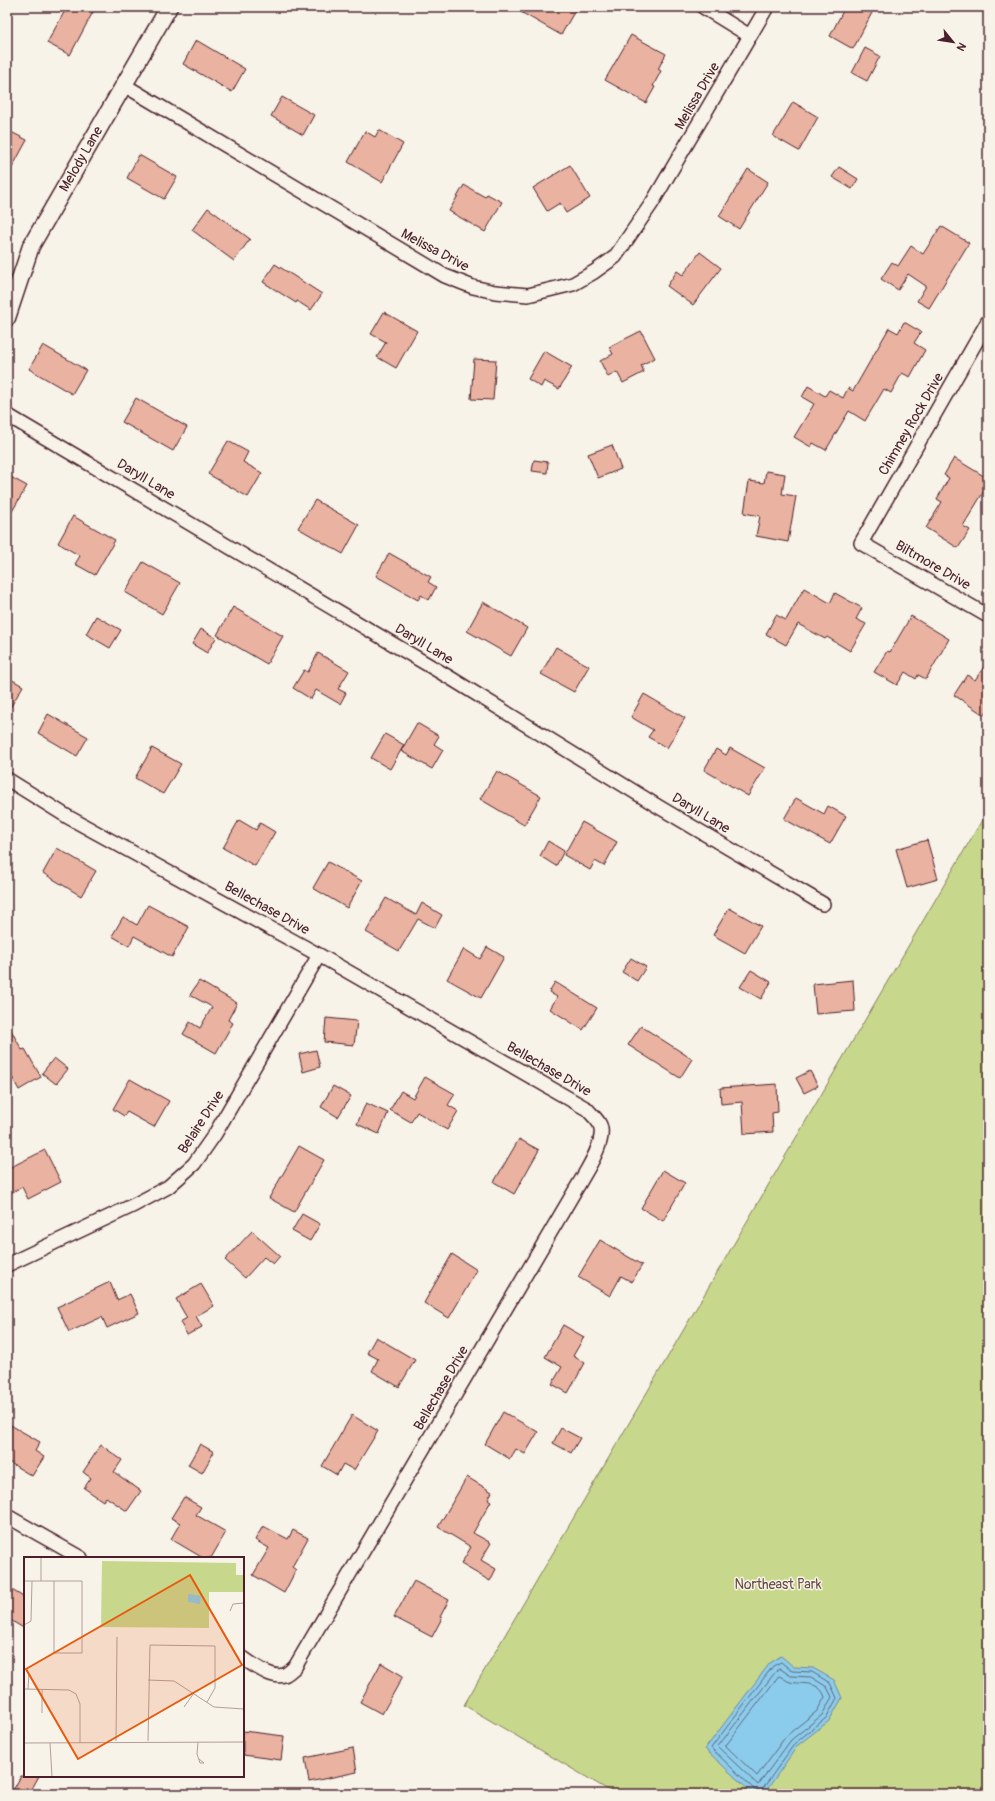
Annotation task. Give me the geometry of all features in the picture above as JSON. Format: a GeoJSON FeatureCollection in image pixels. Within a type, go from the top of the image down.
{"type":"FeatureCollection","features":[{"type":"Feature","properties":{"kind":"street","name":"Melody Lane"},"geometry":{"type":"LineString","coordinates":[[7,318],[31,246],[169,7]]}},
{"type":"Feature","properties":{"kind":"street"},"geometry":{"type":"LineString","coordinates":[[703,7],[750,36]]}},
{"type":"Feature","properties":{"kind":"street","name":"Melissa Drive"},"geometry":{"type":"LineString","coordinates":[[124,85],[445,276],[473,287],[495,292],[528,294],[573,284],[594,272],[615,257],[659,190],[767,7]]}},
{"type":"Feature","properties":{"kind":"street","name":"Chimney Rock Drive"},"geometry":{"type":"LineString","coordinates":[[861,543],[988,321]]}},
{"type":"Feature","properties":{"kind":"street","name":"Daryll Lane"},"geometry":{"type":"LineString","coordinates":[[7,415],[452,679],[659,806],[823,904]]}},
{"type":"Feature","properties":{"kind":"street","name":"Biltmore Drive"},"geometry":{"type":"LineString","coordinates":[[861,543],[988,616]]}},
{"type":"Feature","properties":{"kind":"street","name":"Bellechase Drive"},"geometry":{"type":"LineString","coordinates":[[7,779],[68,817],[319,955],[587,1109],[600,1124],[603,1134],[594,1157],[584,1176],[295,1667],[285,1675],[274,1675],[262,1670],[244,1659]]}},
{"type":"Feature","properties":{"kind":"street","name":"Belaire Drive"},"geometry":{"type":"LineString","coordinates":[[7,1265],[134,1205],[168,1187],[194,1164],[215,1134],[319,955]]}},
{"type":"Feature","properties":{"kind":"street"},"geometry":{"type":"LineString","coordinates":[[7,1516],[78,1557]]}},
{"type":"Feature","properties":{"kind":"green space","name":"Northeast Park"},"geometry":{"type":"Polygon","coordinates":[[[982,820],[988,823],[988,1794],[615,1794],[464,1705],[982,820]]]}},
{"type":"Feature","properties":{"kind":"water"},"geometry":{"type":"Polygon","coordinates":[[[781,1656],[794,1667],[813,1668],[834,1680],[842,1698],[829,1721],[798,1745],[764,1794],[753,1794],[705,1749],[770,1663],[781,1656]]]}},
{"type":"Feature","properties":{"kind":"building"},"geometry":{"type":"Polygon","coordinates":[[[67,7],[88,7],[94,10],[70,55],[47,43],[67,7]]]}},
{"type":"Feature","properties":{"kind":"building"},"geometry":{"type":"Polygon","coordinates":[[[512,7],[577,7],[561,35],[512,7]]]}},
{"type":"Feature","properties":{"kind":"building"},"geometry":{"type":"Polygon","coordinates":[[[845,7],[875,7],[853,49],[830,36],[845,7]]]}},
{"type":"Feature","properties":{"kind":"building"},"geometry":{"type":"Polygon","coordinates":[[[631,35],[666,54],[658,69],[661,71],[653,86],[655,87],[646,103],[605,80],[631,35]]]}},
{"type":"Feature","properties":{"kind":"building"},"geometry":{"type":"Polygon","coordinates":[[[196,40],[245,69],[232,92],[183,64],[196,40]]]}},
{"type":"Feature","properties":{"kind":"building"},"geometry":{"type":"Polygon","coordinates":[[[865,48],[880,56],[867,81],[852,73],[865,48]]]}},
{"type":"Feature","properties":{"kind":"building"},"geometry":{"type":"Polygon","coordinates":[[[282,97],[314,115],[303,135],[271,116],[282,97]]]}},
{"type":"Feature","properties":{"kind":"building"},"geometry":{"type":"Polygon","coordinates":[[[793,102],[818,117],[799,151],[773,136],[793,102]]]}},
{"type":"Feature","properties":{"kind":"building"},"geometry":{"type":"Polygon","coordinates":[[[7,130],[27,140],[7,177],[7,130]]]}},
{"type":"Feature","properties":{"kind":"building"},"geometry":{"type":"Polygon","coordinates":[[[379,130],[403,144],[382,182],[348,162],[365,131],[375,137],[379,130]]]}},
{"type":"Feature","properties":{"kind":"building"},"geometry":{"type":"Polygon","coordinates":[[[139,155],[177,177],[164,199],[127,178],[139,155]]]}},
{"type":"Feature","properties":{"kind":"building"},"geometry":{"type":"Polygon","coordinates":[[[570,165],[590,198],[566,213],[560,203],[547,211],[533,188],[570,165]]]}},
{"type":"Feature","properties":{"kind":"building"},"geometry":{"type":"Polygon","coordinates":[[[839,167],[858,179],[852,189],[832,177],[839,167]]]}},
{"type":"Feature","properties":{"kind":"building"},"geometry":{"type":"Polygon","coordinates":[[[748,169],[768,182],[739,229],[719,216],[748,169]]]}},
{"type":"Feature","properties":{"kind":"building"},"geometry":{"type":"Polygon","coordinates":[[[464,185],[485,197],[487,194],[502,202],[485,232],[449,211],[464,185]]]}},
{"type":"Feature","properties":{"kind":"building"},"geometry":{"type":"Polygon","coordinates":[[[208,208],[250,239],[234,261],[192,230],[208,208]]]}},
{"type":"Feature","properties":{"kind":"building"},"geometry":{"type":"Polygon","coordinates":[[[941,226],[969,243],[929,308],[917,301],[926,286],[908,274],[898,290],[881,279],[892,262],[898,266],[911,246],[923,254],[941,226]]]}},
{"type":"Feature","properties":{"kind":"building"},"geometry":{"type":"Polygon","coordinates":[[[700,252],[721,268],[693,305],[667,286],[677,271],[683,275],[700,252]]]}},
{"type":"Feature","properties":{"kind":"building"},"geometry":{"type":"Polygon","coordinates":[[[275,264],[322,294],[311,310],[297,301],[296,303],[263,282],[275,264]]]}},
{"type":"Feature","properties":{"kind":"building"},"geometry":{"type":"Polygon","coordinates":[[[384,312],[417,331],[396,368],[377,357],[386,342],[371,334],[384,312]]]}},
{"type":"Feature","properties":{"kind":"building"},"geometry":{"type":"Polygon","coordinates":[[[904,322],[921,332],[914,343],[925,350],[910,377],[902,373],[891,393],[884,389],[865,421],[849,411],[826,450],[813,443],[811,447],[794,437],[814,404],[802,397],[808,386],[825,396],[829,390],[843,398],[848,388],[853,391],[889,328],[898,333],[904,322]]]}},
{"type":"Feature","properties":{"kind":"building"},"geometry":{"type":"Polygon","coordinates":[[[641,331],[655,358],[641,365],[644,372],[623,383],[617,372],[608,377],[600,361],[613,354],[609,347],[641,331]]]}},
{"type":"Feature","properties":{"kind":"building"},"geometry":{"type":"Polygon","coordinates":[[[43,345],[86,370],[72,394],[29,369],[43,345]]]}},
{"type":"Feature","properties":{"kind":"building"},"geometry":{"type":"Polygon","coordinates":[[[544,351],[572,367],[559,389],[544,381],[541,387],[528,379],[544,351]]]}},
{"type":"Feature","properties":{"kind":"building"},"geometry":{"type":"Polygon","coordinates":[[[474,359],[496,360],[493,400],[471,399],[474,359]]]}},
{"type":"Feature","properties":{"kind":"building"},"geometry":{"type":"Polygon","coordinates":[[[136,398],[187,427],[173,451],[122,422],[136,398]]]}},
{"type":"Feature","properties":{"kind":"building"},"geometry":{"type":"Polygon","coordinates":[[[228,441],[248,452],[243,462],[262,473],[248,497],[208,474],[228,441]]]}},
{"type":"Feature","properties":{"kind":"building"},"geometry":{"type":"Polygon","coordinates":[[[612,445],[621,469],[598,478],[588,454],[612,445]]]}},
{"type":"Feature","properties":{"kind":"building"},"geometry":{"type":"Polygon","coordinates":[[[954,458],[987,478],[984,484],[987,486],[963,526],[970,530],[958,548],[926,528],[942,502],[937,499],[949,478],[944,475],[954,458]]]}},
{"type":"Feature","properties":{"kind":"building"},"geometry":{"type":"Polygon","coordinates":[[[534,460],[548,462],[547,473],[532,471],[534,460]]]}},
{"type":"Feature","properties":{"kind":"building"},"geometry":{"type":"Polygon","coordinates":[[[766,471],[785,474],[782,494],[796,496],[788,542],[756,536],[760,516],[744,513],[749,481],[764,483],[766,471]]]}},
{"type":"Feature","properties":{"kind":"building"},"geometry":{"type":"Polygon","coordinates":[[[7,475],[27,486],[7,520],[7,475]]]}},
{"type":"Feature","properties":{"kind":"building"},"geometry":{"type":"Polygon","coordinates":[[[315,500],[359,525],[343,554],[298,528],[315,500]]]}},
{"type":"Feature","properties":{"kind":"building"},"geometry":{"type":"Polygon","coordinates":[[[73,516],[115,540],[95,575],[75,564],[80,556],[58,543],[73,516]]]}},
{"type":"Feature","properties":{"kind":"building"},"geometry":{"type":"Polygon","coordinates":[[[389,553],[431,577],[428,582],[436,587],[429,600],[421,595],[418,600],[376,576],[389,553]]]}},
{"type":"Feature","properties":{"kind":"building"},"geometry":{"type":"Polygon","coordinates":[[[143,562],[180,583],[162,614],[125,592],[143,562]]]}},
{"type":"Feature","properties":{"kind":"building"},"geometry":{"type":"Polygon","coordinates":[[[804,588],[830,603],[835,593],[862,608],[856,619],[866,624],[850,651],[827,637],[825,639],[798,624],[786,645],[766,634],[776,615],[786,620],[804,588]]]}},
{"type":"Feature","properties":{"kind":"building"},"geometry":{"type":"Polygon","coordinates":[[[483,602],[527,628],[511,656],[467,631],[483,602]]]}},
{"type":"Feature","properties":{"kind":"building"},"geometry":{"type":"Polygon","coordinates":[[[233,607],[283,636],[267,664],[217,635],[233,607]]]}},
{"type":"Feature","properties":{"kind":"building"},"geometry":{"type":"Polygon","coordinates":[[[96,616],[121,630],[110,648],[86,634],[96,616]]]}},
{"type":"Feature","properties":{"kind":"building"},"geometry":{"type":"Polygon","coordinates":[[[911,616],[949,639],[926,679],[918,675],[916,679],[905,672],[897,685],[874,672],[887,651],[890,652],[911,616]]]}},
{"type":"Feature","properties":{"kind":"building"},"geometry":{"type":"Polygon","coordinates":[[[201,629],[216,638],[207,653],[192,644],[201,629]]]}},
{"type":"Feature","properties":{"kind":"building"},"geometry":{"type":"Polygon","coordinates":[[[556,647],[589,666],[574,692],[541,674],[556,647]]]}},
{"type":"Feature","properties":{"kind":"building"},"geometry":{"type":"Polygon","coordinates":[[[318,653],[349,671],[338,689],[346,693],[340,704],[316,690],[311,699],[293,688],[304,670],[308,672],[318,653]]]}},
{"type":"Feature","properties":{"kind":"building"},"geometry":{"type":"Polygon","coordinates":[[[988,661],[988,709],[984,715],[954,695],[967,675],[975,680],[988,661]]]}},
{"type":"Feature","properties":{"kind":"building"},"geometry":{"type":"Polygon","coordinates":[[[7,677],[23,686],[7,713],[7,677]]]}},
{"type":"Feature","properties":{"kind":"building"},"geometry":{"type":"Polygon","coordinates":[[[644,694],[685,718],[667,748],[648,737],[653,730],[631,717],[644,694]]]}},
{"type":"Feature","properties":{"kind":"building"},"geometry":{"type":"Polygon","coordinates":[[[48,714],[88,737],[77,756],[38,733],[48,714]]]}},
{"type":"Feature","properties":{"kind":"building"},"geometry":{"type":"Polygon","coordinates":[[[417,723],[439,736],[434,744],[443,750],[432,769],[401,751],[417,723]]]}},
{"type":"Feature","properties":{"kind":"building"},"geometry":{"type":"Polygon","coordinates":[[[385,734],[404,745],[390,769],[371,758],[385,734]]]}},
{"type":"Feature","properties":{"kind":"building"},"geometry":{"type":"Polygon","coordinates":[[[152,748],[181,764],[163,794],[135,778],[152,748]]]}},
{"type":"Feature","properties":{"kind":"building"},"geometry":{"type":"Polygon","coordinates":[[[730,748],[765,768],[748,796],[704,770],[716,749],[726,755],[730,748]]]}},
{"type":"Feature","properties":{"kind":"building"},"geometry":{"type":"Polygon","coordinates":[[[497,771],[541,796],[524,825],[480,799],[497,771]]]}},
{"type":"Feature","properties":{"kind":"building"},"geometry":{"type":"Polygon","coordinates":[[[796,798],[824,814],[828,806],[846,816],[830,844],[784,819],[796,798]]]}},
{"type":"Feature","properties":{"kind":"building"},"geometry":{"type":"Polygon","coordinates":[[[239,820],[256,830],[260,823],[275,832],[255,866],[223,848],[239,820]]]}},
{"type":"Feature","properties":{"kind":"building"},"geometry":{"type":"Polygon","coordinates":[[[582,822],[617,842],[604,866],[595,861],[590,870],[564,855],[582,822]]]}},
{"type":"Feature","properties":{"kind":"building"},"geometry":{"type":"Polygon","coordinates":[[[927,840],[938,879],[907,888],[896,849],[927,840]]]}},
{"type":"Feature","properties":{"kind":"building"},"geometry":{"type":"Polygon","coordinates":[[[548,841],[564,851],[556,866],[540,856],[548,841]]]}},
{"type":"Feature","properties":{"kind":"building"},"geometry":{"type":"Polygon","coordinates":[[[57,848],[96,871],[81,896],[43,873],[57,848]]]}},
{"type":"Feature","properties":{"kind":"building"},"geometry":{"type":"Polygon","coordinates":[[[328,862],[362,881],[347,908],[313,888],[328,862]]]}},
{"type":"Feature","properties":{"kind":"building"},"geometry":{"type":"Polygon","coordinates":[[[386,898],[416,915],[422,903],[442,915],[435,928],[418,919],[399,951],[366,932],[386,898]]]}},
{"type":"Feature","properties":{"kind":"building"},"geometry":{"type":"Polygon","coordinates":[[[148,905],[189,927],[172,957],[134,936],[129,946],[112,936],[123,917],[137,925],[148,905]]]}},
{"type":"Feature","properties":{"kind":"building"},"geometry":{"type":"Polygon","coordinates":[[[729,908],[761,926],[745,953],[713,935],[729,908]]]}},
{"type":"Feature","properties":{"kind":"building"},"geometry":{"type":"Polygon","coordinates":[[[487,947],[504,957],[481,998],[447,979],[464,949],[480,959],[487,947]]]}},
{"type":"Feature","properties":{"kind":"building"},"geometry":{"type":"Polygon","coordinates":[[[631,958],[646,967],[637,981],[622,972],[631,958]]]}},
{"type":"Feature","properties":{"kind":"building"},"geometry":{"type":"Polygon","coordinates":[[[751,970],[771,982],[761,999],[740,987],[751,970]]]}},
{"type":"Feature","properties":{"kind":"building"},"geometry":{"type":"Polygon","coordinates":[[[853,980],[855,1011],[816,1014],[813,984],[853,980]]]}},
{"type":"Feature","properties":{"kind":"building"},"geometry":{"type":"Polygon","coordinates":[[[199,981],[237,1003],[228,1020],[233,1023],[216,1053],[183,1034],[190,1022],[200,1028],[212,1007],[190,995],[199,981]]]}},
{"type":"Feature","properties":{"kind":"building"},"geometry":{"type":"Polygon","coordinates":[[[555,982],[597,1008],[583,1030],[550,1009],[557,997],[549,992],[555,982]]]}},
{"type":"Feature","properties":{"kind":"building"},"geometry":{"type":"Polygon","coordinates":[[[326,1018],[357,1021],[354,1045],[324,1042],[326,1018]]]}},
{"type":"Feature","properties":{"kind":"building"},"geometry":{"type":"Polygon","coordinates":[[[7,1023],[22,1050],[25,1049],[41,1077],[19,1090],[7,1068],[7,1023]]]}},
{"type":"Feature","properties":{"kind":"building"},"geometry":{"type":"Polygon","coordinates":[[[641,1026],[692,1059],[680,1078],[628,1045],[641,1026]]]}},
{"type":"Feature","properties":{"kind":"building"},"geometry":{"type":"Polygon","coordinates":[[[316,1050],[320,1067],[303,1072],[299,1054],[316,1050]]]}},
{"type":"Feature","properties":{"kind":"building"},"geometry":{"type":"Polygon","coordinates":[[[54,1058],[68,1069],[56,1084],[42,1073],[54,1058]]]}},
{"type":"Feature","properties":{"kind":"building"},"geometry":{"type":"Polygon","coordinates":[[[810,1071],[818,1086],[804,1093],[796,1078],[810,1071]]]}},
{"type":"Feature","properties":{"kind":"building"},"geometry":{"type":"Polygon","coordinates":[[[425,1077],[455,1094],[448,1105],[458,1111],[447,1130],[417,1112],[411,1122],[390,1110],[401,1091],[413,1098],[425,1077]]]}},
{"type":"Feature","properties":{"kind":"building"},"geometry":{"type":"Polygon","coordinates":[[[130,1079],[169,1101],[154,1127],[127,1112],[124,1116],[113,1109],[130,1079]]]}},
{"type":"Feature","properties":{"kind":"building"},"geometry":{"type":"Polygon","coordinates":[[[777,1084],[778,1112],[772,1113],[773,1132],[744,1134],[742,1102],[721,1104],[720,1088],[777,1084]]]}},
{"type":"Feature","properties":{"kind":"building"},"geometry":{"type":"Polygon","coordinates":[[[333,1086],[351,1096],[338,1117],[321,1107],[333,1086]]]}},
{"type":"Feature","properties":{"kind":"building"},"geometry":{"type":"Polygon","coordinates":[[[366,1103],[388,1113],[379,1134],[357,1124],[366,1103]]]}},
{"type":"Feature","properties":{"kind":"building"},"geometry":{"type":"Polygon","coordinates":[[[519,1139],[539,1150],[514,1194],[494,1182],[519,1139]]]}},
{"type":"Feature","properties":{"kind":"building"},"geometry":{"type":"Polygon","coordinates":[[[299,1146],[324,1160],[294,1212],[269,1198],[299,1146]]]}},
{"type":"Feature","properties":{"kind":"building"},"geometry":{"type":"Polygon","coordinates":[[[45,1150],[61,1182],[28,1199],[22,1187],[7,1195],[7,1169],[45,1150]]]}},
{"type":"Feature","properties":{"kind":"building"},"geometry":{"type":"Polygon","coordinates":[[[663,1170],[685,1183],[663,1221],[641,1208],[663,1170]]]}},
{"type":"Feature","properties":{"kind":"building"},"geometry":{"type":"Polygon","coordinates":[[[302,1214],[320,1224],[310,1241],[292,1231],[302,1214]]]}},
{"type":"Feature","properties":{"kind":"building"},"geometry":{"type":"Polygon","coordinates":[[[252,1231],[280,1256],[273,1264],[264,1257],[245,1278],[225,1260],[252,1231]]]}},
{"type":"Feature","properties":{"kind":"building"},"geometry":{"type":"Polygon","coordinates":[[[600,1240],[642,1265],[632,1282],[621,1276],[610,1296],[578,1277],[600,1240]]]}},
{"type":"Feature","properties":{"kind":"building"},"geometry":{"type":"Polygon","coordinates":[[[452,1254],[477,1270],[449,1318],[424,1303],[452,1254]]]}},
{"type":"Feature","properties":{"kind":"building"},"geometry":{"type":"Polygon","coordinates":[[[110,1282],[117,1300],[130,1294],[139,1313],[107,1328],[102,1317],[69,1332],[57,1307],[110,1282]]]}},
{"type":"Feature","properties":{"kind":"building"},"geometry":{"type":"Polygon","coordinates":[[[201,1284],[214,1306],[196,1316],[202,1327],[187,1335],[180,1322],[187,1318],[176,1299],[201,1284]]]}},
{"type":"Feature","properties":{"kind":"building"},"geometry":{"type":"Polygon","coordinates":[[[563,1325],[584,1337],[573,1356],[585,1363],[568,1393],[552,1384],[562,1367],[545,1357],[563,1325]]]}},
{"type":"Feature","properties":{"kind":"building"},"geometry":{"type":"Polygon","coordinates":[[[376,1337],[415,1360],[399,1387],[372,1371],[378,1359],[367,1353],[376,1337]]]}},
{"type":"Feature","properties":{"kind":"building"},"geometry":{"type":"Polygon","coordinates":[[[503,1412],[538,1432],[525,1454],[516,1449],[510,1459],[485,1444],[503,1412]]]}},
{"type":"Feature","properties":{"kind":"building"},"geometry":{"type":"Polygon","coordinates":[[[352,1415],[378,1431],[354,1470],[343,1464],[337,1475],[322,1466],[352,1415]]]}},
{"type":"Feature","properties":{"kind":"building"},"geometry":{"type":"Polygon","coordinates":[[[7,1423],[40,1442],[35,1451],[44,1457],[32,1476],[7,1461],[7,1423]]]}},
{"type":"Feature","properties":{"kind":"building"},"geometry":{"type":"Polygon","coordinates":[[[561,1428],[580,1438],[571,1453],[553,1443],[561,1428]]]}},
{"type":"Feature","properties":{"kind":"building"},"geometry":{"type":"Polygon","coordinates":[[[200,1444],[214,1452],[202,1473],[188,1465],[200,1444]]]}},
{"type":"Feature","properties":{"kind":"building"},"geometry":{"type":"Polygon","coordinates":[[[101,1445],[122,1460],[114,1472],[141,1491],[127,1511],[106,1497],[103,1501],[84,1488],[91,1478],[83,1472],[101,1445]]]}},
{"type":"Feature","properties":{"kind":"building"},"geometry":{"type":"Polygon","coordinates":[[[467,1477],[492,1492],[488,1499],[491,1501],[473,1533],[491,1543],[481,1560],[496,1569],[490,1581],[461,1564],[471,1547],[438,1527],[467,1477]]]}},
{"type":"Feature","properties":{"kind":"building"},"geometry":{"type":"Polygon","coordinates":[[[184,1497],[201,1507],[196,1515],[226,1532],[212,1557],[201,1557],[171,1539],[180,1523],[171,1518],[184,1497]]]}},
{"type":"Feature","properties":{"kind":"building"},"geometry":{"type":"Polygon","coordinates":[[[263,1526],[288,1539],[293,1530],[308,1538],[292,1567],[296,1570],[284,1593],[253,1575],[269,1548],[255,1540],[263,1526]]]}},
{"type":"Feature","properties":{"kind":"building"},"geometry":{"type":"Polygon","coordinates":[[[414,1581],[449,1600],[432,1637],[394,1617],[414,1581]]]}},
{"type":"Feature","properties":{"kind":"building"},"geometry":{"type":"Polygon","coordinates":[[[7,1587],[24,1597],[24,1628],[7,1618],[7,1587]]]}},
{"type":"Feature","properties":{"kind":"building"},"geometry":{"type":"Polygon","coordinates":[[[381,1663],[403,1676],[382,1714],[360,1702],[381,1663]]]}},
{"type":"Feature","properties":{"kind":"building"},"geometry":{"type":"Polygon","coordinates":[[[244,1731],[284,1736],[281,1760],[244,1755],[244,1731]]]}},
{"type":"Feature","properties":{"kind":"building"},"geometry":{"type":"Polygon","coordinates":[[[353,1748],[357,1772],[309,1782],[305,1758],[353,1748]]]}},
{"type":"Feature","properties":{"kind":"building"},"geometry":{"type":"Polygon","coordinates":[[[21,1776],[38,1777],[29,1794],[11,1794],[21,1776]]]}}]}
